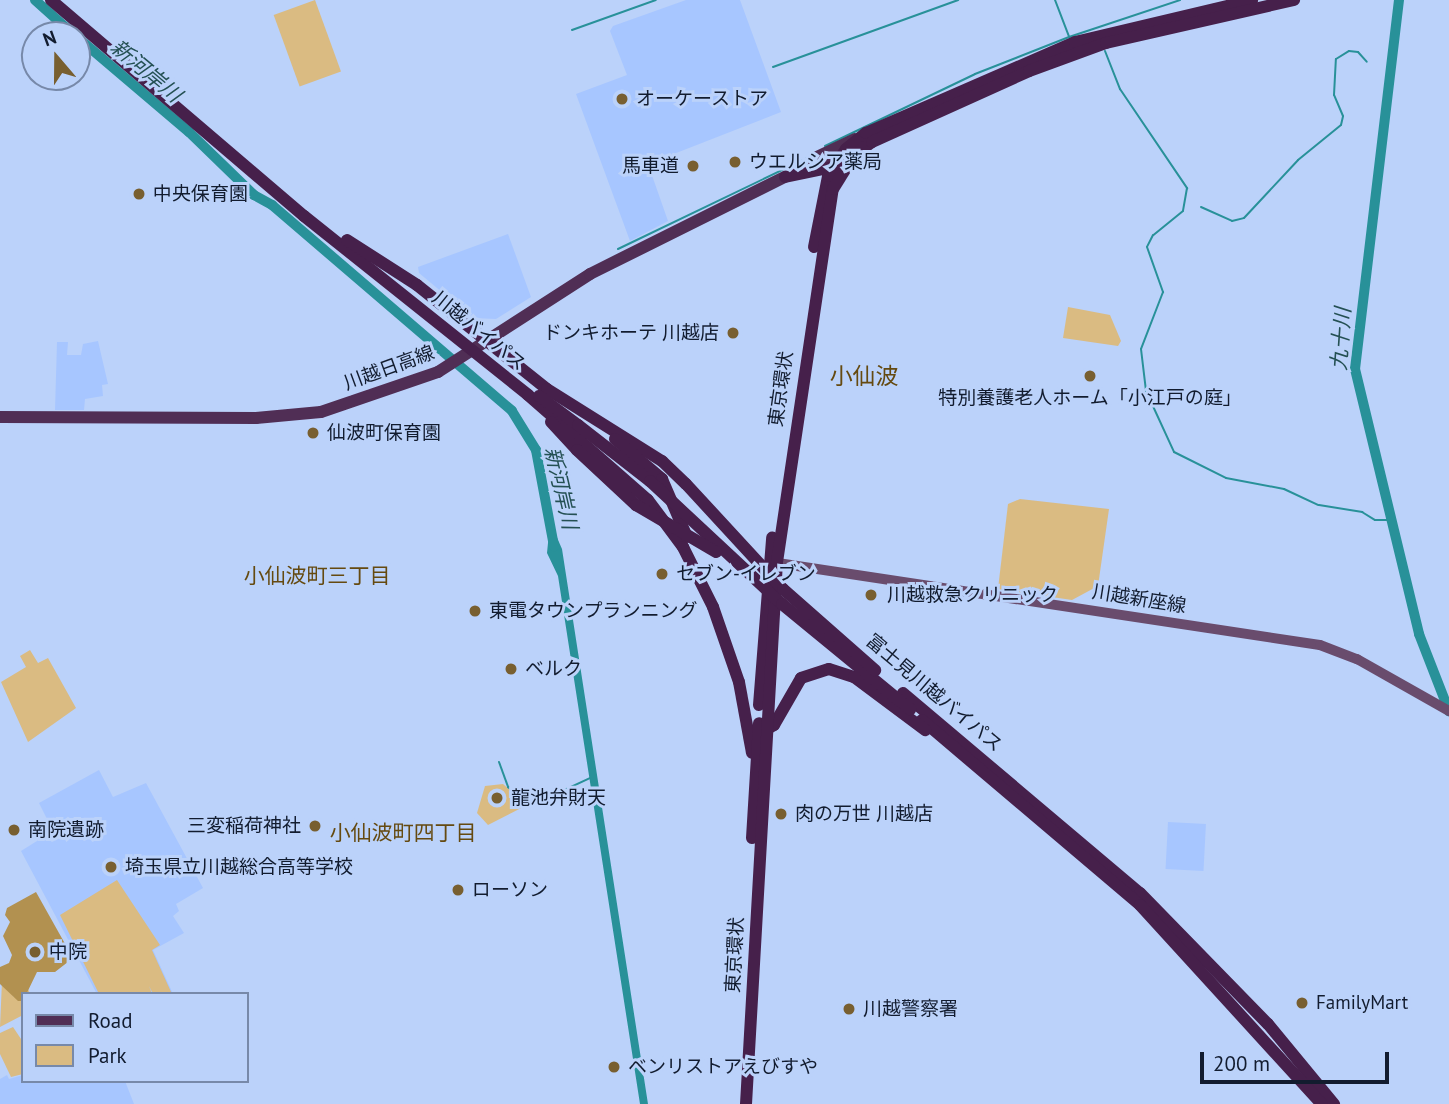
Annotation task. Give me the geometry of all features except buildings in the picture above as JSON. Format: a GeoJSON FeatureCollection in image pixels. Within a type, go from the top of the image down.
{"type":"FeatureCollection","features":[{"type":"Feature","properties":{"kind":"highway","name":"川越バイパス"},"geometry":{"type":"LineString","coordinates":[[51,0],[467,353],[528,395],[634,485],[687,555],[729,649],[755,778]]}},
{"type":"Feature","properties":{"kind":"highway","name":"川越バイパス"},"geometry":{"type":"LineString","coordinates":[[61,0],[306,208],[417,285],[485,341]]}},
{"type":"Feature","properties":{"kind":"highway","name":"東京環状"},"geometry":{"type":"LineString","coordinates":[[740,1104],[755,778],[772,562],[819,209],[838,168],[866,134],[1075,42],[1252,0]]}},
{"type":"Feature","properties":{"kind":"highway"},"geometry":{"type":"LineString","coordinates":[[838,168],[861,149],[895,130],[1079,51],[1294,0]]}},
{"type":"Feature","properties":{"kind":"highway","name":"東京環状"},"geometry":{"type":"LineString","coordinates":[[772,562],[830,201],[838,168]]}},
{"type":"Feature","properties":{"kind":"highway"},"geometry":{"type":"LineString","coordinates":[[790,175],[817,179],[819,209]]}},
{"type":"Feature","properties":{"kind":"highway","name":"富士見川越バイパス"},"geometry":{"type":"LineString","coordinates":[[485,341],[570,405],[651,454],[686,484],[792,598],[1140,893],[1268,1024],[1334,1104]]}},
{"type":"Feature","properties":{"kind":"highway"},"geometry":{"type":"LineString","coordinates":[[485,341],[501,365],[578,425]]}},
{"type":"Feature","properties":{"kind":"highway","name":"富士見川越バイパス"},"geometry":{"type":"LineString","coordinates":[[528,395],[578,425],[650,481],[782,604],[1140,905],[1205,971],[1322,1104]]}},
{"type":"Feature","properties":{"kind":"highway"},"geometry":{"type":"LineString","coordinates":[[570,405],[662,479],[719,603],[747,680],[763,702]]}},
{"type":"Feature","properties":{"kind":"highway"},"geometry":{"type":"LineString","coordinates":[[550,415],[551,425],[636,505],[698,539],[782,604]]}},
{"type":"Feature","properties":{"kind":"highway"},"geometry":{"type":"LineString","coordinates":[[766,729],[774,725],[801,678],[820,669],[837,670],[854,677],[961,752]]}},
{"type":"Feature","properties":{"kind":"highway","name":"東京環状"},"geometry":{"type":"LineString","coordinates":[[746,1104],[766,729],[763,702]]}},
{"type":"Feature","properties":{"kind":"main road","name":"川越日高線"},"geometry":{"type":"LineString","coordinates":[[790,175],[866,134]]}},
{"type":"Feature","properties":{"kind":"main road","name":"川越日高線"},"geometry":{"type":"LineString","coordinates":[[0,417],[295,418],[410,385],[450,366],[590,274],[815,162],[838,168]]}},
{"type":"Feature","properties":{"kind":"main road","name":"川越新座線"},"geometry":{"type":"LineString","coordinates":[[772,562],[1320,645],[1357,659],[1449,711]]}},
{"type":"Feature","properties":{"kind":"shaded area"},"geometry":{"type":"Polygon","coordinates":[[[686,0],[740,0],[781,112],[648,164],[668,221],[630,241],[576,94],[627,75],[610,31],[613,26],[686,0]]]}},
{"type":"Feature","properties":{"kind":"shaded area"},"geometry":{"type":"Polygon","coordinates":[[[508,234],[531,297],[496,319],[473,318],[419,273],[418,267],[508,234]]]}},
{"type":"Feature","properties":{"kind":"shaded area"},"geometry":{"type":"Polygon","coordinates":[[[98,341],[108,384],[102,385],[103,396],[85,399],[84,410],[55,410],[57,342],[68,342],[67,355],[81,355],[83,344],[98,341]]]}},
{"type":"Feature","properties":{"kind":"shaded area"},"geometry":{"type":"Polygon","coordinates":[[[549,533],[555,533],[562,549],[648,1104],[640,1104],[558,576],[547,553],[549,533]]]}},
{"type":"Feature","properties":{"kind":"shaded area","name":"埼玉県立川越総合高等学校"},"geometry":{"type":"Polygon","coordinates":[[[99,770],[113,797],[146,783],[203,888],[176,904],[179,911],[173,916],[184,933],[153,950],[172,992],[96,992],[21,851],[53,831],[39,803],[99,770]]]}},
{"type":"Feature","properties":{"kind":"shaded area"},"geometry":{"type":"Polygon","coordinates":[[[1168,822],[1206,824],[1203,871],[1166,869],[1168,822]]]}},
{"type":"Feature","properties":{"kind":"shaded area","name":"中院"},"geometry":{"type":"Polygon","coordinates":[[[36,892],[73,958],[55,972],[37,972],[27,992],[21,992],[21,1001],[0,984],[0,967],[9,963],[12,955],[3,936],[10,922],[5,915],[7,908],[36,892]]]}},
{"type":"Feature","properties":{"kind":"shaded area"},"geometry":{"type":"Polygon","coordinates":[[[7,1075],[9,1079],[21,1076],[21,1083],[126,1083],[134,1104],[0,1104],[0,1079],[7,1075]]]}},
{"type":"Feature","properties":{"kind":"green space"},"geometry":{"type":"Polygon","coordinates":[[[315,0],[341,71],[300,86],[274,15],[315,0]]]}},
{"type":"Feature","properties":{"kind":"green space"},"geometry":{"type":"Polygon","coordinates":[[[1068,307],[1110,315],[1121,341],[1118,346],[1063,338],[1068,307]]]}},
{"type":"Feature","properties":{"kind":"green space"},"geometry":{"type":"Polygon","coordinates":[[[1020,499],[1109,509],[1098,586],[1072,600],[998,589],[1008,504],[1020,499]]]}},
{"type":"Feature","properties":{"kind":"green space"},"geometry":{"type":"Polygon","coordinates":[[[30,650],[38,663],[48,658],[76,708],[28,742],[1,682],[26,667],[20,656],[30,650]]]}},
{"type":"Feature","properties":{"kind":"green space"},"geometry":{"type":"Polygon","coordinates":[[[503,784],[527,805],[488,825],[477,813],[485,786],[503,784]]]}},
{"type":"Feature","properties":{"kind":"green space"},"geometry":{"type":"Polygon","coordinates":[[[117,880],[160,945],[152,950],[171,992],[152,992],[149,986],[151,992],[98,992],[60,915],[117,880]]]}},
{"type":"Feature","properties":{"kind":"green space"},"geometry":{"type":"Polygon","coordinates":[[[2,981],[14,997],[21,993],[21,1016],[0,1027],[2,981]]]}},
{"type":"Feature","properties":{"kind":"green space"},"geometry":{"type":"Polygon","coordinates":[[[13,1027],[21,1039],[21,1074],[11,1077],[0,1054],[0,1033],[13,1027]]]}},
{"type":"Feature","properties":{"kind":"waterway","name":"新河岸川"},"geometry":{"type":"LineString","coordinates":[[35,0],[58,21]]}},
{"type":"Feature","properties":{"kind":"waterway"},"geometry":{"type":"LineString","coordinates":[[572,30],[656,0]]}},
{"type":"Feature","properties":{"kind":"waterway"},"geometry":{"type":"LineString","coordinates":[[773,67],[958,0]]}},
{"type":"Feature","properties":{"kind":"waterway"},"geometry":{"type":"LineString","coordinates":[[1055,0],[1069,37],[1180,0]]}},
{"type":"Feature","properties":{"kind":"waterway","name":"九十川"},"geometry":{"type":"LineString","coordinates":[[1399,0],[1355,369],[1419,634],[1449,711]]}},
{"type":"Feature","properties":{"kind":"waterway"},"geometry":{"type":"LineString","coordinates":[[825,146],[975,74],[1069,37]]}},
{"type":"Feature","properties":{"kind":"waterway","name":"新河岸川"},"geometry":{"type":"LineString","coordinates":[[91,49],[189,132],[254,195],[272,205],[512,411],[536,450],[554,546]]}},
{"type":"Feature","properties":{"kind":"waterway"},"geometry":{"type":"LineString","coordinates":[[1105,51],[1120,89],[1187,188],[1183,211],[1153,235],[1147,247],[1163,292],[1141,349],[1146,391],[1174,452],[1226,478],[1284,489],[1319,505],[1362,512],[1375,520],[1391,520]]}},
{"type":"Feature","properties":{"kind":"waterway"},"geometry":{"type":"LineString","coordinates":[[1201,207],[1232,221],[1244,218],[1298,160],[1341,125],[1343,116],[1334,95],[1336,59],[1349,51],[1358,52],[1367,62]]}},
{"type":"Feature","properties":{"kind":"waterway"},"geometry":{"type":"LineString","coordinates":[[618,249],[809,157]]}},
{"type":"Feature","properties":{"kind":"waterway"},"geometry":{"type":"LineString","coordinates":[[499,762],[508,787],[529,805]]}},
{"type":"Feature","properties":{"kind":"waterway"},"geometry":{"type":"LineString","coordinates":[[517,799],[530,806],[590,778]]}},
{"type":"Feature","properties":{"kind":"place","name":"オーケーストア"},"geometry":{"type":"Point","coordinates":[622,99]}},
{"type":"Feature","properties":{"kind":"place","name":"ウエルシア薬局"},"geometry":{"type":"Point","coordinates":[735,162]}},
{"type":"Feature","properties":{"kind":"place","name":"馬車道"},"geometry":{"type":"Point","coordinates":[693,166]}},
{"type":"Feature","properties":{"kind":"place","name":"中央保育園"},"geometry":{"type":"Point","coordinates":[139,194]}},
{"type":"Feature","properties":{"kind":"place","name":"ドンキホーテ 川越店"},"geometry":{"type":"Point","coordinates":[733,333]}},
{"type":"Feature","properties":{"kind":"place","name":"特別養護老人ホーム「小江戸の庭」"},"geometry":{"type":"Point","coordinates":[1090,376]}},
{"type":"Feature","properties":{"kind":"place","name":"仙波町保育園"},"geometry":{"type":"Point","coordinates":[313,433]}},
{"type":"Feature","properties":{"kind":"place","name":"セブン-イレブン"},"geometry":{"type":"Point","coordinates":[662,574]}},
{"type":"Feature","properties":{"kind":"place","name":"川越救急クリニック"},"geometry":{"type":"Point","coordinates":[871,595]}},
{"type":"Feature","properties":{"kind":"place","name":"東電タウンプランニング"},"geometry":{"type":"Point","coordinates":[475,611]}},
{"type":"Feature","properties":{"kind":"place","name":"ベルク"},"geometry":{"type":"Point","coordinates":[511,669]}},
{"type":"Feature","properties":{"kind":"place","name":"龍池弁財天"},"geometry":{"type":"Point","coordinates":[497,798]}},
{"type":"Feature","properties":{"kind":"place","name":"肉の万世 川越店"},"geometry":{"type":"Point","coordinates":[781,814]}},
{"type":"Feature","properties":{"kind":"place","name":"三変稲荷神社"},"geometry":{"type":"Point","coordinates":[315,826]}},
{"type":"Feature","properties":{"kind":"place","name":"南院遺跡"},"geometry":{"type":"Point","coordinates":[14,830]}},
{"type":"Feature","properties":{"kind":"place","name":"埼玉県立川越総合高等学校"},"geometry":{"type":"Point","coordinates":[111,867]}},
{"type":"Feature","properties":{"kind":"place","name":"ローソン"},"geometry":{"type":"Point","coordinates":[458,890]}},
{"type":"Feature","properties":{"kind":"place","name":"中院"},"geometry":{"type":"Point","coordinates":[35,952]}},
{"type":"Feature","properties":{"kind":"place","name":"FamilyMart"},"geometry":{"type":"Point","coordinates":[1302,1003]}},
{"type":"Feature","properties":{"kind":"place","name":"川越警察署"},"geometry":{"type":"Point","coordinates":[849,1009]}},
{"type":"Feature","properties":{"kind":"place","name":"ベンリストアえびすや"},"geometry":{"type":"Point","coordinates":[614,1067]}},
{"type":"Feature","properties":{"kind":"district","name":"小仙波"},"geometry":{"type":"Point","coordinates":[864,376]}},
{"type":"Feature","properties":{"kind":"district","name":"小仙波町三丁目"},"geometry":{"type":"Point","coordinates":[317,576]}},
{"type":"Feature","properties":{"kind":"district","name":"小仙波町四丁目"},"geometry":{"type":"Point","coordinates":[403,833]}}]}
